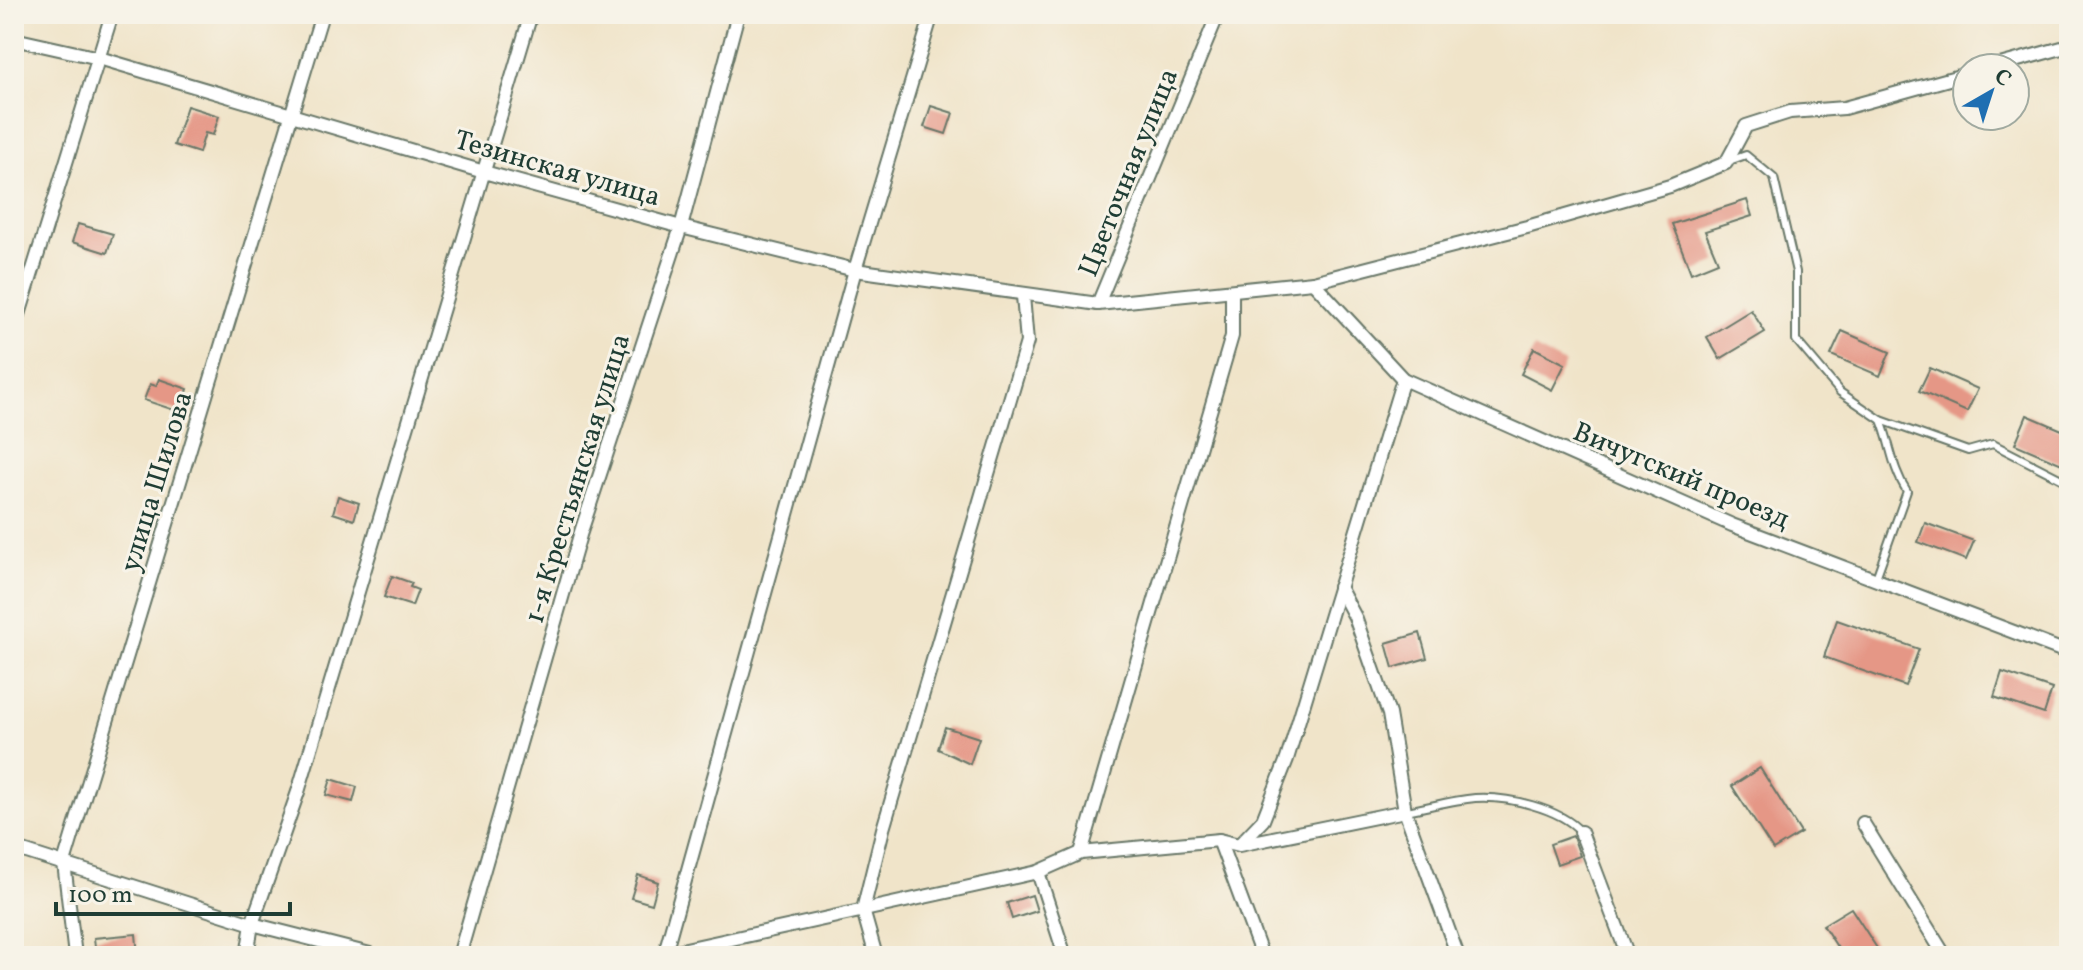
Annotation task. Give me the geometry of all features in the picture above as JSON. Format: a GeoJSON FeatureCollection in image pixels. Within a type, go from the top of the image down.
{"type":"FeatureCollection","features":[{"type":"Feature","properties":{"kind":"street"},"geometry":{"type":"LineString","coordinates":[[14,331],[112,14]]}},
{"type":"Feature","properties":{"kind":"street","name":"улица Шилова"},"geometry":{"type":"LineString","coordinates":[[64,863],[322,14]]}},
{"type":"Feature","properties":{"kind":"street"},"geometry":{"type":"LineString","coordinates":[[247,956],[252,924],[298,792],[531,14]]}},
{"type":"Feature","properties":{"kind":"street","name":"1-я Крестьянская улица"},"geometry":{"type":"LineString","coordinates":[[459,956],[580,535],[681,227],[738,14]]}},
{"type":"Feature","properties":{"kind":"street"},"geometry":{"type":"LineString","coordinates":[[932,14],[855,270],[660,955],[1038,872],[1081,853],[1219,840],[1239,845],[1405,811]]}},
{"type":"Feature","properties":{"kind":"street","name":"Цветочная улица"},"geometry":{"type":"LineString","coordinates":[[1098,304],[1218,14]]}},
{"type":"Feature","properties":{"kind":"street","name":"Тезинская улица"},"geometry":{"type":"LineString","coordinates":[[14,39],[99,58],[681,227],[855,270],[1023,296],[1098,304],[1232,293],[1313,282],[1670,186],[1726,163]]}},
{"type":"Feature","properties":{"kind":"street"},"geometry":{"type":"LineString","coordinates":[[2031,56],[2069,46]]}},
{"type":"Feature","properties":{"kind":"street"},"geometry":{"type":"LineString","coordinates":[[1726,163],[1746,126],[1790,112],[1844,108],[1951,78]]}},
{"type":"Feature","properties":{"kind":"street","name":"Вичугский проезд"},"geometry":{"type":"LineString","coordinates":[[1313,282],[1403,379],[1732,525],[2069,653]]}},
{"type":"Feature","properties":{"kind":"street"},"geometry":{"type":"LineString","coordinates":[[1081,853],[1232,336],[1232,293]]}},
{"type":"Feature","properties":{"kind":"street"},"geometry":{"type":"LineString","coordinates":[[876,956],[863,910],[883,829],[1027,342],[1023,296]]}},
{"type":"Feature","properties":{"kind":"street"},"geometry":{"type":"LineString","coordinates":[[1239,845],[1263,820],[1287,759],[1403,379]]}},
{"type":"Feature","properties":{"kind":"street"},"geometry":{"type":"LineString","coordinates":[[1339,587],[1355,617],[1389,714],[1405,811],[1458,956]]}},
{"type":"Feature","properties":{"kind":"street"},"geometry":{"type":"LineString","coordinates":[[1863,823],[1945,956]]}},
{"type":"Feature","properties":{"kind":"street"},"geometry":{"type":"LineString","coordinates":[[1581,832],[1628,956]]}},
{"type":"Feature","properties":{"kind":"street"},"geometry":{"type":"LineString","coordinates":[[1219,840],[1262,956]]}},
{"type":"Feature","properties":{"kind":"street"},"geometry":{"type":"LineString","coordinates":[[14,848],[252,924],[378,956]]}},
{"type":"Feature","properties":{"kind":"street"},"geometry":{"type":"LineString","coordinates":[[64,863],[75,956]]}},
{"type":"Feature","properties":{"kind":"street"},"geometry":{"type":"LineString","coordinates":[[1038,872],[1065,956]]}},
{"type":"Feature","properties":{"kind":"lane"},"geometry":{"type":"LineString","coordinates":[[1726,163],[1746,155],[1774,178],[1796,272],[1796,340],[1840,392],[1881,420],[1968,451],[1993,444],[2069,483]]}},
{"type":"Feature","properties":{"kind":"lane"},"geometry":{"type":"LineString","coordinates":[[1876,578],[1907,491],[1895,473],[1890,443],[1881,420]]}},
{"type":"Feature","properties":{"kind":"lane"},"geometry":{"type":"LineString","coordinates":[[1405,811],[1477,798],[1546,811],[1570,819],[1581,832]]}},
{"type":"Feature","properties":{"kind":"building"},"geometry":{"type":"Polygon","coordinates":[[[187,106],[219,116],[213,135],[205,133],[199,153],[174,145],[187,106]]]}},
{"type":"Feature","properties":{"kind":"building"},"geometry":{"type":"Polygon","coordinates":[[[931,106],[953,113],[946,134],[924,127],[931,106]]]}},
{"type":"Feature","properties":{"kind":"building"},"geometry":{"type":"Polygon","coordinates":[[[1747,200],[1752,216],[1705,231],[1718,262],[1691,273],[1672,224],[1747,200]]]}},
{"type":"Feature","properties":{"kind":"building"},"geometry":{"type":"Polygon","coordinates":[[[78,224],[113,234],[107,253],[72,242],[78,224]]]}},
{"type":"Feature","properties":{"kind":"building"},"geometry":{"type":"Polygon","coordinates":[[[1751,310],[1765,332],[1720,359],[1707,337],[1751,310]]]}},
{"type":"Feature","properties":{"kind":"building"},"geometry":{"type":"Polygon","coordinates":[[[1842,331],[1890,352],[1880,376],[1831,355],[1842,331]]]}},
{"type":"Feature","properties":{"kind":"building"},"geometry":{"type":"Polygon","coordinates":[[[1534,348],[1565,364],[1552,390],[1521,374],[1534,348]]]}},
{"type":"Feature","properties":{"kind":"building"},"geometry":{"type":"Polygon","coordinates":[[[1930,368],[1978,389],[1967,412],[1919,391],[1930,368]]]}},
{"type":"Feature","properties":{"kind":"building"},"geometry":{"type":"Polygon","coordinates":[[[159,379],[188,389],[180,412],[144,400],[150,384],[156,386],[159,379]]]}},
{"type":"Feature","properties":{"kind":"building"},"geometry":{"type":"Polygon","coordinates":[[[2027,415],[2069,433],[2069,467],[2015,444],[2027,415]]]}},
{"type":"Feature","properties":{"kind":"building"},"geometry":{"type":"Polygon","coordinates":[[[338,496],[359,503],[354,520],[333,513],[338,496]]]}},
{"type":"Feature","properties":{"kind":"building"},"geometry":{"type":"Polygon","coordinates":[[[1925,523],[1974,541],[1966,560],[1918,542],[1925,523]]]}},
{"type":"Feature","properties":{"kind":"building"},"geometry":{"type":"Polygon","coordinates":[[[392,576],[412,583],[410,587],[418,590],[412,606],[384,597],[392,576]]]}},
{"type":"Feature","properties":{"kind":"building"},"geometry":{"type":"Polygon","coordinates":[[[1837,620],[1919,649],[1905,686],[1824,657],[1837,620]]]}},
{"type":"Feature","properties":{"kind":"building"},"geometry":{"type":"Polygon","coordinates":[[[1420,633],[1427,658],[1393,668],[1386,643],[1420,633]]]}},
{"type":"Feature","properties":{"kind":"building"},"geometry":{"type":"Polygon","coordinates":[[[2002,672],[2052,689],[2044,714],[1994,697],[2002,672]]]}},
{"type":"Feature","properties":{"kind":"building"},"geometry":{"type":"Polygon","coordinates":[[[945,727],[979,738],[970,764],[938,749],[945,727]]]}},
{"type":"Feature","properties":{"kind":"building"},"geometry":{"type":"Polygon","coordinates":[[[1760,768],[1801,833],[1773,850],[1732,786],[1760,768]]]}},
{"type":"Feature","properties":{"kind":"building"},"geometry":{"type":"Polygon","coordinates":[[[331,779],[357,787],[353,802],[326,795],[331,779]]]}},
{"type":"Feature","properties":{"kind":"building"},"geometry":{"type":"Polygon","coordinates":[[[1573,836],[1580,856],[1557,864],[1550,844],[1573,836]]]}},
{"type":"Feature","properties":{"kind":"building"},"geometry":{"type":"Polygon","coordinates":[[[638,875],[658,882],[652,904],[631,898],[638,875]]]}},
{"type":"Feature","properties":{"kind":"building"},"geometry":{"type":"Polygon","coordinates":[[[1032,895],[1037,911],[1012,919],[1007,903],[1032,895]]]}},
{"type":"Feature","properties":{"kind":"building"},"geometry":{"type":"Polygon","coordinates":[[[1851,908],[1882,956],[1843,956],[1823,925],[1851,908]]]}},
{"type":"Feature","properties":{"kind":"building"},"geometry":{"type":"Polygon","coordinates":[[[136,934],[138,956],[96,956],[94,938],[136,934]]]}}]}
